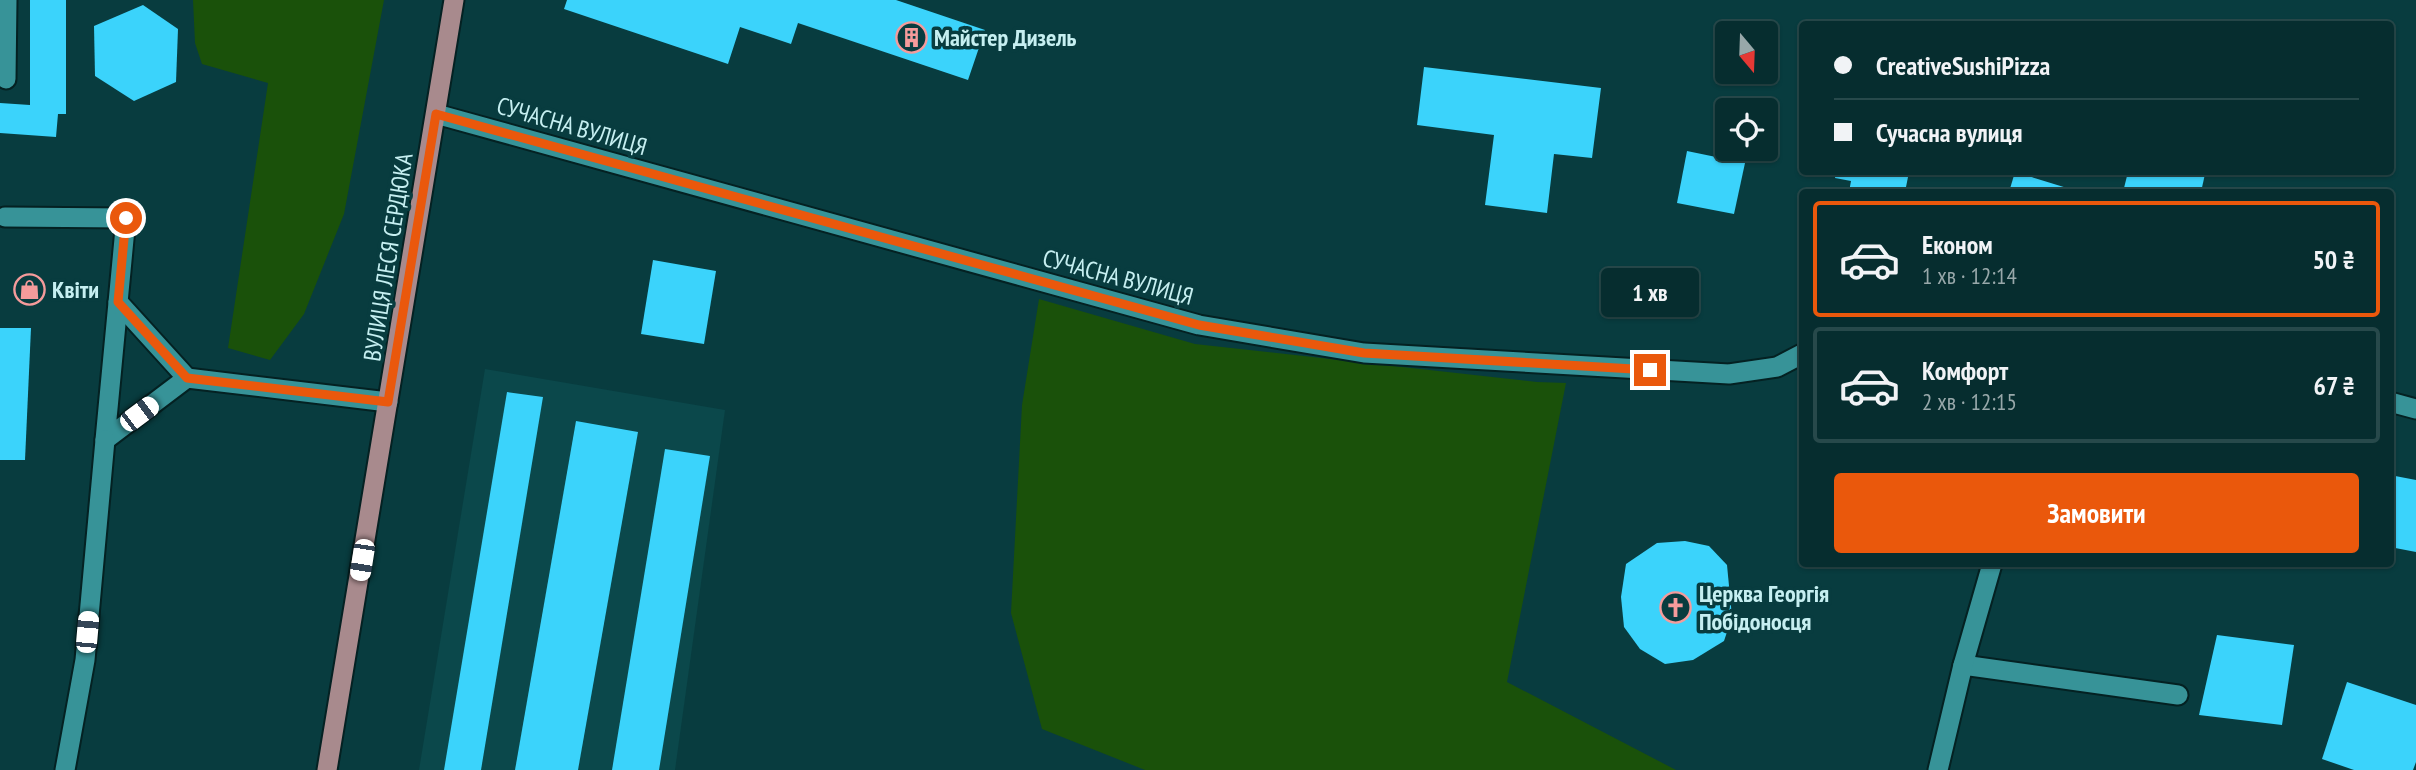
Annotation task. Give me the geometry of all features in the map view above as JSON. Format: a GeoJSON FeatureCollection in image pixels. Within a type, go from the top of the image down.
{"type":"FeatureCollection","features":[{"type":"Feature","properties":{"kind":"main road","name":"ВУЛИЦЯ ЛЕСЯ СЕРДЮКА"},"geometry":{"type":"LineString","coordinates":[[327,770],[454,0]]}},
{"type":"Feature","properties":{"kind":"street"},"geometry":{"type":"LineString","coordinates":[[6,79],[7,0]]}},
{"type":"Feature","properties":{"kind":"street","name":"СУЧАСНА ВУЛИЦЯ"},"geometry":{"type":"LineString","coordinates":[[436,114],[1199,325],[1364,353],[1729,374],[1777,367],[1799,356]]}},
{"type":"Feature","properties":{"kind":"street"},"geometry":{"type":"LineString","coordinates":[[5,216],[126,218],[85,660],[65,770]]}},
{"type":"Feature","properties":{"kind":"street"},"geometry":{"type":"LineString","coordinates":[[118,302],[187,378],[388,402]]}},
{"type":"Feature","properties":{"kind":"street"},"geometry":{"type":"LineString","coordinates":[[105,440],[187,378]]}},
{"type":"Feature","properties":{"kind":"street"},"geometry":{"type":"LineString","coordinates":[[2394,403],[2416,409]]}},
{"type":"Feature","properties":{"kind":"street"},"geometry":{"type":"LineString","coordinates":[[1938,770],[1963,665],[1991,567]]}},
{"type":"Feature","properties":{"kind":"street"},"geometry":{"type":"LineString","coordinates":[[1963,665],[2178,695]]}},
{"type":"Feature","properties":{"kind":"shaded area"},"geometry":{"type":"Polygon","coordinates":[[[485,369],[725,410],[675,770],[419,770],[485,369]]]}},
{"type":"Feature","properties":{"kind":"green space"},"geometry":{"type":"Polygon","coordinates":[[[193,0],[384,0],[344,214],[304,314],[270,360],[228,348],[268,83],[202,64],[195,43],[193,0]]]}},
{"type":"Feature","properties":{"kind":"green space"},"geometry":{"type":"Polygon","coordinates":[[[1039,299],[1195,344],[1566,383],[1507,682],[1676,770],[1145,770],[1042,729],[1011,613],[1022,405],[1039,299]]]}},
{"type":"Feature","properties":{"kind":"building"},"geometry":{"type":"Polygon","coordinates":[[[30,0],[66,0],[66,114],[58,114],[56,137],[0,133],[0,103],[30,105],[30,0]]]}},
{"type":"Feature","properties":{"kind":"building","name":"Майстер Дизель"},"geometry":{"type":"Polygon","coordinates":[[[567,0],[896,0],[985,30],[968,80],[798,23],[791,44],[740,27],[728,64],[564,9],[567,0]]]}},
{"type":"Feature","properties":{"kind":"building"},"geometry":{"type":"Polygon","coordinates":[[[143,5],[178,29],[176,82],[134,101],[95,76],[94,26],[143,5]]]}},
{"type":"Feature","properties":{"kind":"building"},"geometry":{"type":"Polygon","coordinates":[[[1424,67],[1601,88],[1592,158],[1554,154],[1547,213],[1485,205],[1494,135],[1417,125],[1424,67]]]}},
{"type":"Feature","properties":{"kind":"building"},"geometry":{"type":"Polygon","coordinates":[[[1687,151],[1715,157],[1715,161],[1745,163],[1734,214],[1677,203],[1687,151]]]}},
{"type":"Feature","properties":{"kind":"building"},"geometry":{"type":"Polygon","coordinates":[[[1836,175],[1908,175],[1906,189],[1850,189],[1851,181],[1835,178],[1836,175]]]}},
{"type":"Feature","properties":{"kind":"building"},"geometry":{"type":"Polygon","coordinates":[[[2014,175],[2025,175],[2070,189],[2010,189],[2014,175]]]}},
{"type":"Feature","properties":{"kind":"building"},"geometry":{"type":"Polygon","coordinates":[[[2127,175],[2205,175],[2202,189],[2124,189],[2127,175]]]}},
{"type":"Feature","properties":{"kind":"building"},"geometry":{"type":"Polygon","coordinates":[[[653,260],[716,271],[704,344],[641,334],[653,260]]]}},
{"type":"Feature","properties":{"kind":"building"},"geometry":{"type":"Polygon","coordinates":[[[0,328],[31,328],[25,460],[0,460],[0,328]]]}},
{"type":"Feature","properties":{"kind":"building"},"geometry":{"type":"Polygon","coordinates":[[[507,392],[543,397],[481,770],[444,770],[507,392]]]}},
{"type":"Feature","properties":{"kind":"building"},"geometry":{"type":"Polygon","coordinates":[[[576,421],[638,432],[578,770],[515,770],[576,421]]]}},
{"type":"Feature","properties":{"kind":"building"},"geometry":{"type":"Polygon","coordinates":[[[665,449],[710,456],[659,770],[612,770],[665,449]]]}},
{"type":"Feature","properties":{"kind":"building"},"geometry":{"type":"Polygon","coordinates":[[[2394,476],[2416,480],[2416,552],[2394,548],[2394,476]]]}},
{"type":"Feature","properties":{"kind":"building","name":"Церква Георгія Побідоносця"},"geometry":{"type":"Polygon","coordinates":[[[1685,541],[1709,546],[1727,565],[1732,617],[1724,641],[1693,660],[1665,664],[1640,649],[1624,627],[1621,597],[1626,564],[1657,543],[1685,541]]]}},
{"type":"Feature","properties":{"kind":"building"},"geometry":{"type":"Polygon","coordinates":[[[2217,635],[2294,645],[2282,725],[2199,715],[2217,635]]]}},
{"type":"Feature","properties":{"kind":"building"},"geometry":{"type":"Polygon","coordinates":[[[2347,682],[2416,705],[2416,762],[2413,770],[2354,770],[2322,759],[2347,682]]]}},
{"type":"Feature","properties":{"kind":"place","name":"Майстер Дизель"},"geometry":{"type":"Point","coordinates":[911,37]}},
{"type":"Feature","properties":{"kind":"place","name":"Квіти"},"geometry":{"type":"Point","coordinates":[29,289]}},
{"type":"Feature","properties":{"kind":"place","name":"Церква Георгія Побідоносця"},"geometry":{"type":"Point","coordinates":[1676,607]}},
{"type":"Feature","properties":{"kind":"route"},"geometry":{"type":"LineString","coordinates":[[126,218],[118,302],[187,378],[388,402],[436,114],[1199,325],[1364,353],[1650,370]]}}]}
